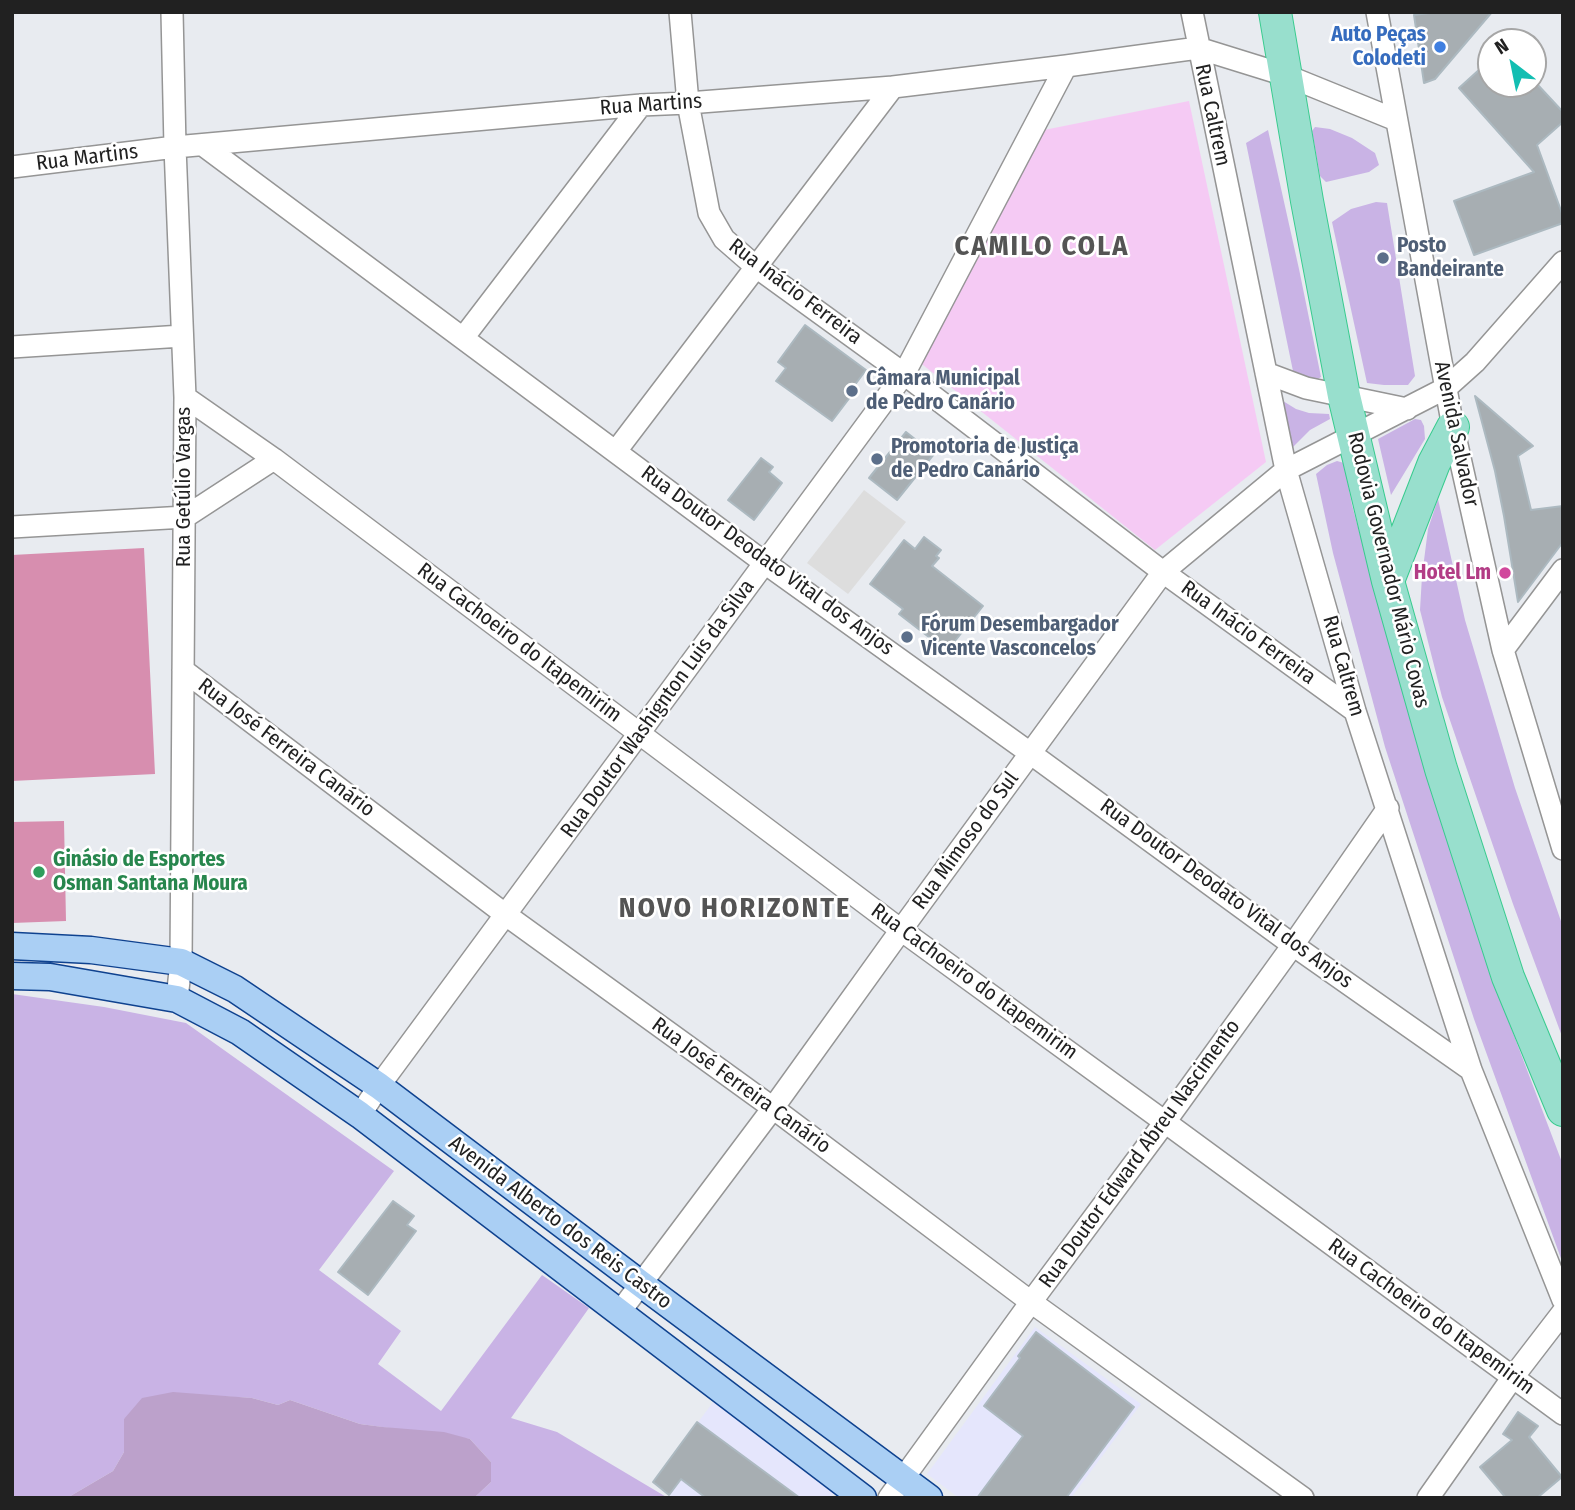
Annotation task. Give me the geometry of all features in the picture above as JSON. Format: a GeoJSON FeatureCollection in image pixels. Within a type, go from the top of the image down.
{"type":"FeatureCollection","features":[{"type":"Feature","properties":{"kind":"highway","name":"Rodovia Governador Mário Covas"},"geometry":{"type":"LineString","coordinates":[[1275,12],[1307,201],[1345,396],[1388,581],[1441,769],[1507,977],[1563,1110]]}},
{"type":"Feature","properties":{"kind":"highway"},"geometry":{"type":"LineString","coordinates":[[1388,581],[1434,463],[1454,427]]}},
{"type":"Feature","properties":{"kind":"main road","name":"Avenida Alberto dos Reis Castro"},"geometry":{"type":"LineString","coordinates":[[12,946],[92,950],[181,962],[234,989],[379,1086],[641,1284],[896,1488],[929,1498]]}},
{"type":"Feature","properties":{"kind":"main road","name":"Avenida Alberto dos Reis Castro"},"geometry":{"type":"LineString","coordinates":[[12,976],[50,977],[177,999],[240,1032],[360,1115],[863,1498]]}},
{"type":"Feature","properties":{"kind":"street","name":"Rua Getúlio Vargas"},"geometry":{"type":"LineString","coordinates":[[172,12],[185,397],[181,962],[177,999]]}},
{"type":"Feature","properties":{"kind":"street","name":"Rua Inácio Ferreira"},"geometry":{"type":"LineString","coordinates":[[680,12],[688,103],[709,213],[724,239],[1163,572],[1355,711]]}},
{"type":"Feature","properties":{"kind":"street","name":"Rua Caltrem"},"geometry":{"type":"LineString","coordinates":[[1192,12],[1286,470],[1355,711],[1471,1070],[1563,1300]]}},
{"type":"Feature","properties":{"kind":"street","name":"Avenida Salvador"},"geometry":{"type":"LineString","coordinates":[[1377,12],[1446,388],[1503,649],[1563,849]]}},
{"type":"Feature","properties":{"kind":"street","name":"Rua Martins"},"geometry":{"type":"LineString","coordinates":[[12,167],[175,147],[641,105],[892,87],[1198,48],[1285,75],[1396,120]]}},
{"type":"Feature","properties":{"kind":"street","name":"Rua Doutor Washignton Luis da Silva"},"geometry":{"type":"LineString","coordinates":[[360,1115],[904,374],[1066,66]]}},
{"type":"Feature","properties":{"kind":"street"},"geometry":{"type":"LineString","coordinates":[[616,450],[892,87]]}},
{"type":"Feature","properties":{"kind":"street"},"geometry":{"type":"LineString","coordinates":[[463,338],[641,105]]}},
{"type":"Feature","properties":{"kind":"street","name":"Rua Doutor Deodato Vital dos Anjos"},"geometry":{"type":"LineString","coordinates":[[204,145],[765,562],[1293,945],[1471,1070]]}},
{"type":"Feature","properties":{"kind":"street","name":"Rua Mimoso do Sul"},"geometry":{"type":"LineString","coordinates":[[619,1313],[773,1108],[1163,572],[1286,470],[1446,388],[1475,362],[1563,262]]}},
{"type":"Feature","properties":{"kind":"street"},"geometry":{"type":"LineString","coordinates":[[12,347],[181,335]]}},
{"type":"Feature","properties":{"kind":"street"},"geometry":{"type":"LineString","coordinates":[[1266,373],[1306,388],[1407,409]]}},
{"type":"Feature","properties":{"kind":"street","name":"Rua Cachoeiro do Itapemirim"},"geometry":{"type":"LineString","coordinates":[[185,397],[274,460],[901,930],[1563,1414]]}},
{"type":"Feature","properties":{"kind":"street"},"geometry":{"type":"LineString","coordinates":[[12,527],[185,517],[274,460]]}},
{"type":"Feature","properties":{"kind":"street"},"geometry":{"type":"LineString","coordinates":[[1503,649],[1563,570]]}},
{"type":"Feature","properties":{"kind":"street","name":"Rua José Ferreira Canário"},"geometry":{"type":"LineString","coordinates":[[183,670],[506,915],[773,1108],[1031,1302],[1303,1498]]}},
{"type":"Feature","properties":{"kind":"street","name":"Rua Doutor Edward Abreu Nascimento"},"geometry":{"type":"LineString","coordinates":[[896,1488],[1165,1122],[1388,808]]}},
{"type":"Feature","properties":{"kind":"street"},"geometry":{"type":"LineString","coordinates":[[1428,1498],[1513,1377],[1563,1312]]}},
{"type":"Feature","properties":{"kind":"shaded area"},"geometry":{"type":"Polygon","coordinates":[[[1189,101],[1266,462],[1155,550],[918,361],[1044,130],[1189,101]]]}},
{"type":"Feature","properties":{"kind":"shaded area"},"geometry":{"type":"Polygon","coordinates":[[[1315,127],[1330,129],[1352,138],[1375,153],[1379,165],[1369,172],[1326,182],[1320,176],[1312,131],[1315,127]]]}},
{"type":"Feature","properties":{"kind":"shaded area"},"geometry":{"type":"Polygon","coordinates":[[[1268,130],[1321,377],[1316,380],[1293,371],[1246,143],[1268,130]]]}},
{"type":"Feature","properties":{"kind":"shaded area"},"geometry":{"type":"Polygon","coordinates":[[[1376,202],[1387,203],[1415,376],[1408,385],[1367,383],[1332,222],[1351,209],[1376,202]]]}},
{"type":"Feature","properties":{"kind":"shaded area"},"geometry":{"type":"Polygon","coordinates":[[[1283,401],[1309,413],[1329,414],[1330,419],[1310,430],[1293,447],[1283,401]]]}},
{"type":"Feature","properties":{"kind":"shaded area"},"geometry":{"type":"Polygon","coordinates":[[[1415,419],[1421,420],[1424,426],[1425,439],[1391,495],[1378,439],[1415,419]]]}},
{"type":"Feature","properties":{"kind":"shaded area"},"geometry":{"type":"Polygon","coordinates":[[[1337,461],[1344,463],[1352,505],[1398,675],[1451,851],[1504,1009],[1563,1165],[1563,1264],[1474,1019],[1385,747],[1333,553],[1316,474],[1337,461]]]}},
{"type":"Feature","properties":{"kind":"shaded area"},"geometry":{"type":"Polygon","coordinates":[[[864,490],[906,522],[848,594],[807,563],[864,490]]]}},
{"type":"Feature","properties":{"kind":"shaded area"},"geometry":{"type":"Polygon","coordinates":[[[1438,499],[1465,620],[1515,788],[1563,927],[1563,1039],[1513,904],[1442,697],[1420,610],[1428,529],[1438,499]]]}},
{"type":"Feature","properties":{"kind":"shaded area"},"geometry":{"type":"Polygon","coordinates":[[[144,548],[155,774],[12,781],[12,555],[144,548]]]}},
{"type":"Feature","properties":{"kind":"shaded area","name":"Ginásio de Esportes Osman Santana Moura"},"geometry":{"type":"Polygon","coordinates":[[[64,821],[66,921],[12,923],[12,822],[64,821]]]}},
{"type":"Feature","properties":{"kind":"shaded area"},"geometry":{"type":"Polygon","coordinates":[[[12,994],[104,1007],[186,1023],[394,1171],[319,1270],[401,1331],[378,1364],[441,1411],[542,1275],[589,1308],[511,1418],[557,1432],[668,1498],[474,1498],[491,1482],[491,1462],[470,1439],[360,1424],[290,1400],[278,1405],[252,1398],[215,1396],[124,1419],[124,1452],[113,1471],[67,1498],[12,1498],[12,994]]]}},
{"type":"Feature","properties":{"kind":"shaded area"},"geometry":{"type":"Polygon","coordinates":[[[1035,1327],[1141,1404],[1071,1498],[959,1498],[927,1474],[1035,1327]]]}},
{"type":"Feature","properties":{"kind":"shaded area"},"geometry":{"type":"Polygon","coordinates":[[[173,1392],[252,1398],[278,1405],[290,1400],[360,1424],[444,1432],[470,1439],[491,1462],[491,1482],[474,1498],[67,1498],[113,1471],[124,1452],[124,1419],[142,1398],[173,1392]]]}},
{"type":"Feature","properties":{"kind":"shaded area"},"geometry":{"type":"Polygon","coordinates":[[[714,1401],[835,1491],[830,1498],[673,1498],[653,1482],[714,1401]]]}},
{"type":"Feature","properties":{"kind":"building","name":"Auto Peças Colodeti"},"geometry":{"type":"Polygon","coordinates":[[[1437,12],[1492,12],[1435,79],[1424,83],[1414,15],[1437,12]]]}},
{"type":"Feature","properties":{"kind":"building"},"geometry":{"type":"Polygon","coordinates":[[[1477,72],[1477,98],[1547,98],[1547,95],[1563,112],[1563,122],[1537,145],[1563,216],[1563,223],[1474,255],[1454,201],[1534,172],[1459,88],[1477,72]]]}},
{"type":"Feature","properties":{"kind":"building"},"geometry":{"type":"Polygon","coordinates":[[[805,325],[866,370],[851,390],[854,392],[832,421],[776,381],[786,368],[778,362],[805,325]]]}},
{"type":"Feature","properties":{"kind":"building"},"geometry":{"type":"Polygon","coordinates":[[[1475,396],[1533,446],[1518,456],[1531,510],[1563,506],[1563,542],[1518,602],[1495,471],[1475,396]]]}},
{"type":"Feature","properties":{"kind":"building"},"geometry":{"type":"Polygon","coordinates":[[[906,432],[934,454],[897,500],[869,478],[906,432]]]}},
{"type":"Feature","properties":{"kind":"building"},"geometry":{"type":"Polygon","coordinates":[[[761,458],[773,467],[769,472],[782,483],[754,520],[728,500],[761,458]]]}},
{"type":"Feature","properties":{"kind":"building"},"geometry":{"type":"Polygon","coordinates":[[[924,537],[941,550],[936,556],[939,558],[932,566],[983,606],[947,651],[899,614],[903,609],[870,584],[904,540],[915,549],[924,537]]]}},
{"type":"Feature","properties":{"kind":"building"},"geometry":{"type":"Polygon","coordinates":[[[393,1201],[414,1216],[407,1225],[416,1231],[368,1295],[338,1272],[393,1201]]]}},
{"type":"Feature","properties":{"kind":"building"},"geometry":{"type":"Polygon","coordinates":[[[1036,1332],[1134,1407],[1066,1498],[977,1498],[1023,1436],[984,1406],[1036,1332]]]}},
{"type":"Feature","properties":{"kind":"building"},"geometry":{"type":"Polygon","coordinates":[[[1518,1412],[1538,1426],[1529,1437],[1562,1477],[1537,1498],[1506,1498],[1480,1467],[1512,1440],[1503,1434],[1518,1412]]]}},
{"type":"Feature","properties":{"kind":"building"},"geometry":{"type":"Polygon","coordinates":[[[697,1422],[800,1498],[706,1498],[681,1479],[669,1495],[653,1482],[697,1422]]]}},
{"type":"Feature","properties":{"kind":"place","name":"Auto Peças Colodeti"},"geometry":{"type":"Point","coordinates":[1440,47]}},
{"type":"Feature","properties":{"kind":"place","name":"Posto Bandeirante"},"geometry":{"type":"Point","coordinates":[1383,258]}},
{"type":"Feature","properties":{"kind":"place","name":"Câmara Municipal de Pedro Canário"},"geometry":{"type":"Point","coordinates":[852,391]}},
{"type":"Feature","properties":{"kind":"place","name":"Promotoria de Justiça de Pedro Canário"},"geometry":{"type":"Point","coordinates":[877,459]}},
{"type":"Feature","properties":{"kind":"place","name":"Hotel Lm"},"geometry":{"type":"Point","coordinates":[1505,573]}},
{"type":"Feature","properties":{"kind":"place","name":"Fórum Desembargador Vicente Vasconcelos"},"geometry":{"type":"Point","coordinates":[907,637]}},
{"type":"Feature","properties":{"kind":"place","name":"Ginásio de Esportes Osman Santana Moura"},"geometry":{"type":"Point","coordinates":[39,872]}},
{"type":"Feature","properties":{"kind":"district","name":"CAMILO COLA"},"geometry":{"type":"Point","coordinates":[1042,247]}},
{"type":"Feature","properties":{"kind":"district","name":"NOVO HORIZONTE"},"geometry":{"type":"Point","coordinates":[735,909]}}]}
